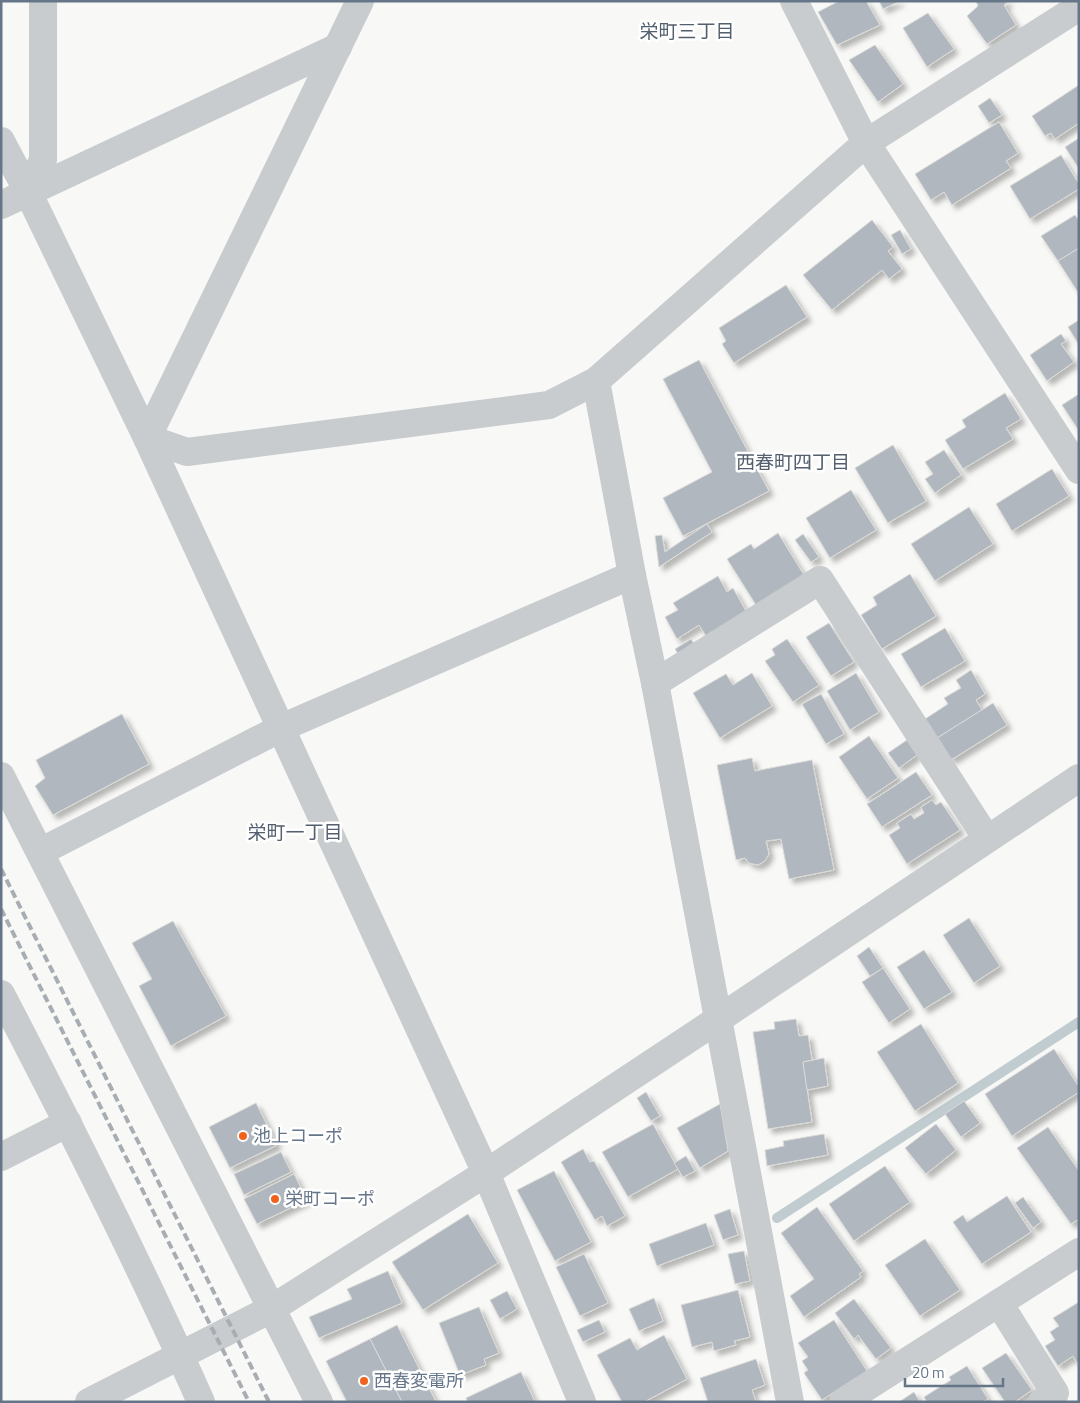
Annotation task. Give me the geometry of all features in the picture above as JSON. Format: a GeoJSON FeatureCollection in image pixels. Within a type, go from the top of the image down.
{"type":"FeatureCollection","features":[{"type":"Feature","properties":{"kind":"street"},"geometry":{"type":"LineString","coordinates":[[28,192],[43,160],[43,1]]}},
{"type":"Feature","properties":{"kind":"street"},"geometry":{"type":"LineString","coordinates":[[147,438],[360,1]]}},
{"type":"Feature","properties":{"kind":"street"},"geometry":{"type":"LineString","coordinates":[[794,1],[866,143],[1079,470]]}},
{"type":"Feature","properties":{"kind":"street"},"geometry":{"type":"LineString","coordinates":[[147,438],[187,452],[550,405],[596,380],[866,143],[1079,6]]}},
{"type":"Feature","properties":{"kind":"street"},"geometry":{"type":"LineString","coordinates":[[1,205],[338,47]]}},
{"type":"Feature","properties":{"kind":"street"},"geometry":{"type":"LineString","coordinates":[[1,141],[28,192],[147,438],[281,728],[486,1173],[582,1402]]}},
{"type":"Feature","properties":{"kind":"street"},"geometry":{"type":"LineString","coordinates":[[596,380],[790,1402]]}},
{"type":"Feature","properties":{"kind":"street"},"geometry":{"type":"LineString","coordinates":[[40,852],[281,728],[632,575]]}},
{"type":"Feature","properties":{"kind":"street"},"geometry":{"type":"LineString","coordinates":[[655,683],[820,580],[987,839]]}},
{"type":"Feature","properties":{"kind":"street"},"geometry":{"type":"LineString","coordinates":[[1,776],[319,1402]]}},
{"type":"Feature","properties":{"kind":"street"},"geometry":{"type":"LineString","coordinates":[[89,1402],[271,1310],[486,1173],[1079,778]]}},
{"type":"Feature","properties":{"kind":"street"},"geometry":{"type":"LineString","coordinates":[[1,994],[68,1123],[201,1402]]}},
{"type":"Feature","properties":{"kind":"street"},"geometry":{"type":"LineString","coordinates":[[1,1157],[68,1123]]}},
{"type":"Feature","properties":{"kind":"street"},"geometry":{"type":"LineString","coordinates":[[843,1402],[1079,1252]]}},
{"type":"Feature","properties":{"kind":"street"},"geometry":{"type":"LineString","coordinates":[[999,1303],[1055,1393],[1042,1402]]}},
{"type":"Feature","properties":{"kind":"building"},"geometry":{"type":"Polygon","coordinates":[[[839,1],[866,1],[880,25],[837,45],[818,12],[839,1]]]}},
{"type":"Feature","properties":{"kind":"building"},"geometry":{"type":"Polygon","coordinates":[[[879,1],[900,1],[883,9],[879,1]]]}},
{"type":"Feature","properties":{"kind":"building"},"geometry":{"type":"Polygon","coordinates":[[[976,1],[1009,1],[1004,5],[1016,25],[987,44],[967,16],[978,6],[976,1]]]}},
{"type":"Feature","properties":{"kind":"building"},"geometry":{"type":"Polygon","coordinates":[[[928,13],[954,49],[927,67],[903,28],[928,13]]]}},
{"type":"Feature","properties":{"kind":"building"},"geometry":{"type":"Polygon","coordinates":[[[875,45],[903,84],[878,102],[849,60],[875,45]]]}},
{"type":"Feature","properties":{"kind":"building"},"geometry":{"type":"Polygon","coordinates":[[[1079,85],[1079,123],[1055,139],[1051,133],[1045,136],[1032,116],[1079,85]]]}},
{"type":"Feature","properties":{"kind":"building"},"geometry":{"type":"Polygon","coordinates":[[[990,98],[1002,115],[989,123],[978,106],[990,98]]]}},
{"type":"Feature","properties":{"kind":"building"},"geometry":{"type":"Polygon","coordinates":[[[999,122],[1018,153],[1006,161],[1011,168],[952,205],[944,192],[931,200],[915,174],[999,122]]]}},
{"type":"Feature","properties":{"kind":"building"},"geometry":{"type":"Polygon","coordinates":[[[1079,138],[1079,169],[1065,147],[1079,138]]]}},
{"type":"Feature","properties":{"kind":"building"},"geometry":{"type":"Polygon","coordinates":[[[1061,155],[1079,184],[1079,189],[1030,219],[1010,186],[1061,155]]]}},
{"type":"Feature","properties":{"kind":"building"},"geometry":{"type":"Polygon","coordinates":[[[1075,215],[1079,221],[1079,248],[1058,261],[1041,236],[1075,215]]]}},
{"type":"Feature","properties":{"kind":"building"},"geometry":{"type":"Polygon","coordinates":[[[872,220],[893,247],[888,251],[902,269],[889,279],[882,270],[832,310],[803,275],[872,220]]]}},
{"type":"Feature","properties":{"kind":"building"},"geometry":{"type":"Polygon","coordinates":[[[900,230],[911,249],[902,254],[891,235],[900,230]]]}},
{"type":"Feature","properties":{"kind":"building"},"geometry":{"type":"Polygon","coordinates":[[[1079,248],[1079,294],[1058,261],[1079,248]]]}},
{"type":"Feature","properties":{"kind":"building"},"geometry":{"type":"Polygon","coordinates":[[[786,285],[807,317],[734,363],[722,344],[726,341],[719,328],[786,285]]]}},
{"type":"Feature","properties":{"kind":"building"},"geometry":{"type":"Polygon","coordinates":[[[1079,320],[1079,345],[1068,327],[1079,320]]]}},
{"type":"Feature","properties":{"kind":"building"},"geometry":{"type":"Polygon","coordinates":[[[1061,334],[1066,341],[1061,344],[1074,362],[1047,381],[1030,355],[1061,334]]]}},
{"type":"Feature","properties":{"kind":"building"},"geometry":{"type":"Polygon","coordinates":[[[699,360],[769,491],[683,536],[663,498],[712,472],[663,379],[699,360]]]}},
{"type":"Feature","properties":{"kind":"building"},"geometry":{"type":"Polygon","coordinates":[[[1005,393],[1021,419],[1006,428],[1013,439],[963,469],[945,440],[966,427],[962,420],[1005,393]]]}},
{"type":"Feature","properties":{"kind":"building"},"geometry":{"type":"Polygon","coordinates":[[[1079,394],[1079,431],[1062,405],[1079,394]]]}},
{"type":"Feature","properties":{"kind":"building"},"geometry":{"type":"Polygon","coordinates":[[[893,445],[926,501],[888,523],[855,468],[893,445]]]}},
{"type":"Feature","properties":{"kind":"building"},"geometry":{"type":"Polygon","coordinates":[[[944,450],[961,475],[935,493],[925,479],[933,474],[925,462],[944,450]]]}},
{"type":"Feature","properties":{"kind":"building"},"geometry":{"type":"Polygon","coordinates":[[[1052,469],[1069,496],[1012,531],[996,504],[1052,469]]]}},
{"type":"Feature","properties":{"kind":"building"},"geometry":{"type":"Polygon","coordinates":[[[851,490],[876,530],[830,558],[806,518],[851,490]]]}},
{"type":"Feature","properties":{"kind":"building"},"geometry":{"type":"Polygon","coordinates":[[[969,507],[993,544],[935,581],[911,544],[969,507]]]}},
{"type":"Feature","properties":{"kind":"building"},"geometry":{"type":"Polygon","coordinates":[[[707,524],[712,532],[659,567],[655,536],[662,535],[665,552],[707,524]]]}},
{"type":"Feature","properties":{"kind":"building"},"geometry":{"type":"Polygon","coordinates":[[[778,533],[804,575],[756,605],[727,559],[751,544],[754,549],[778,533]]]}},
{"type":"Feature","properties":{"kind":"building"},"geometry":{"type":"Polygon","coordinates":[[[803,534],[819,557],[811,562],[795,540],[803,534]]]}},
{"type":"Feature","properties":{"kind":"building"},"geometry":{"type":"Polygon","coordinates":[[[910,574],[936,616],[882,649],[861,615],[877,605],[873,597],[910,574]]]}},
{"type":"Feature","properties":{"kind":"building"},"geometry":{"type":"Polygon","coordinates":[[[718,576],[727,592],[733,588],[746,611],[706,636],[699,625],[677,639],[665,617],[678,610],[673,603],[718,576]]]}},
{"type":"Feature","properties":{"kind":"building"},"geometry":{"type":"Polygon","coordinates":[[[829,623],[854,662],[831,676],[806,637],[829,623]]]}},
{"type":"Feature","properties":{"kind":"building"},"geometry":{"type":"Polygon","coordinates":[[[945,628],[965,661],[921,687],[901,654],[945,628]]]}},
{"type":"Feature","properties":{"kind":"building"},"geometry":{"type":"Polygon","coordinates":[[[691,639],[696,647],[680,657],[675,649],[691,639]]]}},
{"type":"Feature","properties":{"kind":"building"},"geometry":{"type":"Polygon","coordinates":[[[787,639],[819,685],[793,702],[765,661],[775,655],[772,649],[787,639]]]}},
{"type":"Feature","properties":{"kind":"building"},"geometry":{"type":"Polygon","coordinates":[[[971,670],[985,694],[976,700],[982,710],[937,738],[925,719],[948,704],[944,698],[961,688],[956,680],[971,670]]]}},
{"type":"Feature","properties":{"kind":"building"},"geometry":{"type":"Polygon","coordinates":[[[752,673],[772,706],[720,738],[693,693],[726,674],[733,685],[752,673]]]}},
{"type":"Feature","properties":{"kind":"building"},"geometry":{"type":"Polygon","coordinates":[[[856,673],[879,712],[850,730],[827,691],[856,673]]]}},
{"type":"Feature","properties":{"kind":"building"},"geometry":{"type":"Polygon","coordinates":[[[821,694],[844,734],[826,744],[802,704],[821,694]]]}},
{"type":"Feature","properties":{"kind":"building"},"geometry":{"type":"Polygon","coordinates":[[[993,703],[1007,725],[951,760],[937,738],[993,703]]]}},
{"type":"Feature","properties":{"kind":"building"},"geometry":{"type":"Polygon","coordinates":[[[122,714],[149,764],[53,815],[35,786],[45,778],[36,760],[122,714]]]}},
{"type":"Feature","properties":{"kind":"building"},"geometry":{"type":"Polygon","coordinates":[[[869,736],[898,778],[867,799],[839,757],[869,736]]]}},
{"type":"Feature","properties":{"kind":"building"},"geometry":{"type":"Polygon","coordinates":[[[907,740],[917,755],[899,768],[888,753],[907,740]]]}},
{"type":"Feature","properties":{"kind":"building"},"geometry":{"type":"Polygon","coordinates":[[[752,758],[755,771],[812,760],[834,870],[789,879],[781,839],[766,841],[769,854],[765,861],[758,865],[749,863],[745,858],[736,860],[717,765],[752,758]]]}},
{"type":"Feature","properties":{"kind":"building"},"geometry":{"type":"Polygon","coordinates":[[[916,772],[932,795],[882,827],[867,804],[916,772]]]}},
{"type":"Feature","properties":{"kind":"building"},"geometry":{"type":"Polygon","coordinates":[[[932,800],[936,805],[941,802],[960,830],[907,864],[889,835],[900,828],[897,823],[911,814],[914,819],[924,813],[921,807],[932,800]]]}},
{"type":"Feature","properties":{"kind":"building"},"geometry":{"type":"Polygon","coordinates":[[[969,918],[1000,966],[974,983],[943,935],[969,918]]]}},
{"type":"Feature","properties":{"kind":"building"},"geometry":{"type":"Polygon","coordinates":[[[173,921],[226,1016],[171,1046],[139,986],[152,979],[132,943],[173,921]]]}},
{"type":"Feature","properties":{"kind":"building"},"geometry":{"type":"Polygon","coordinates":[[[869,947],[883,968],[870,976],[857,956],[869,947]]]}},
{"type":"Feature","properties":{"kind":"building"},"geometry":{"type":"Polygon","coordinates":[[[924,950],[952,992],[924,1009],[897,967],[924,950]]]}},
{"type":"Feature","properties":{"kind":"building"},"geometry":{"type":"Polygon","coordinates":[[[883,968],[910,1009],[889,1023],[862,982],[883,968]]]}},
{"type":"Feature","properties":{"kind":"building"},"geometry":{"type":"Polygon","coordinates":[[[796,1019],[799,1036],[808,1035],[812,1060],[803,1062],[812,1122],[768,1129],[753,1032],[775,1029],[774,1022],[796,1019]]]}},
{"type":"Feature","properties":{"kind":"building"},"geometry":{"type":"Polygon","coordinates":[[[921,1024],[958,1083],[915,1111],[877,1052],[921,1024]]]}},
{"type":"Feature","properties":{"kind":"building"},"geometry":{"type":"Polygon","coordinates":[[[1054,1049],[1079,1087],[1079,1092],[1012,1136],[985,1094],[1054,1049]]]}},
{"type":"Feature","properties":{"kind":"building"},"geometry":{"type":"Polygon","coordinates":[[[824,1058],[828,1086],[807,1090],[803,1062],[824,1058]]]}},
{"type":"Feature","properties":{"kind":"building"},"geometry":{"type":"Polygon","coordinates":[[[646,1092],[660,1116],[651,1121],[637,1098],[646,1092]]]}},
{"type":"Feature","properties":{"kind":"building"},"geometry":{"type":"Polygon","coordinates":[[[964,1101],[980,1123],[961,1137],[945,1114],[964,1101]]]}},
{"type":"Feature","properties":{"kind":"building","name":"池上コーポ"},"geometry":{"type":"Polygon","coordinates":[[[256,1103],[277,1145],[230,1168],[209,1127],[256,1103]]]}},
{"type":"Feature","properties":{"kind":"building"},"geometry":{"type":"Polygon","coordinates":[[[720,1104],[728,1151],[700,1168],[677,1128],[720,1104]]]}},
{"type":"Feature","properties":{"kind":"building"},"geometry":{"type":"Polygon","coordinates":[[[653,1124],[678,1169],[628,1197],[602,1152],[653,1124]]]}},
{"type":"Feature","properties":{"kind":"building"},"geometry":{"type":"Polygon","coordinates":[[[936,1124],[956,1150],[926,1174],[905,1148],[936,1124]]]}},
{"type":"Feature","properties":{"kind":"building"},"geometry":{"type":"Polygon","coordinates":[[[1048,1127],[1079,1171],[1079,1219],[1071,1224],[1017,1148],[1048,1127]]]}},
{"type":"Feature","properties":{"kind":"building"},"geometry":{"type":"Polygon","coordinates":[[[824,1134],[828,1155],[767,1166],[765,1150],[784,1146],[783,1141],[824,1134]]]}},
{"type":"Feature","properties":{"kind":"building"},"geometry":{"type":"Polygon","coordinates":[[[583,1149],[590,1162],[594,1161],[625,1216],[607,1226],[602,1216],[595,1220],[561,1162],[583,1149]]]}},
{"type":"Feature","properties":{"kind":"building"},"geometry":{"type":"Polygon","coordinates":[[[281,1152],[291,1172],[244,1195],[234,1174],[281,1152]]]}},
{"type":"Feature","properties":{"kind":"building"},"geometry":{"type":"Polygon","coordinates":[[[686,1156],[695,1171],[683,1177],[674,1163],[686,1156]]]}},
{"type":"Feature","properties":{"kind":"building"},"geometry":{"type":"Polygon","coordinates":[[[885,1166],[910,1202],[854,1241],[829,1204],[885,1166]]]}},
{"type":"Feature","properties":{"kind":"building"},"geometry":{"type":"Polygon","coordinates":[[[554,1171],[591,1242],[555,1261],[517,1190],[554,1171]]]}},
{"type":"Feature","properties":{"kind":"building","name":"栄町コーポ"},"geometry":{"type":"Polygon","coordinates":[[[294,1174],[307,1200],[257,1224],[244,1199],[294,1174]]]}},
{"type":"Feature","properties":{"kind":"building"},"geometry":{"type":"Polygon","coordinates":[[[1007,1196],[1031,1232],[982,1264],[953,1222],[963,1215],[967,1222],[1007,1196]]]}},
{"type":"Feature","properties":{"kind":"building"},"geometry":{"type":"Polygon","coordinates":[[[1023,1197],[1041,1222],[1033,1228],[1015,1203],[1023,1197]]]}},
{"type":"Feature","properties":{"kind":"building"},"geometry":{"type":"Polygon","coordinates":[[[817,1207],[863,1271],[859,1274],[861,1277],[804,1317],[790,1296],[814,1279],[781,1233],[817,1207]]]}},
{"type":"Feature","properties":{"kind":"building"},"geometry":{"type":"Polygon","coordinates":[[[730,1209],[738,1235],[723,1240],[714,1215],[730,1209]]]}},
{"type":"Feature","properties":{"kind":"building"},"geometry":{"type":"Polygon","coordinates":[[[468,1214],[498,1263],[423,1310],[392,1262],[468,1214]]]}},
{"type":"Feature","properties":{"kind":"building"},"geometry":{"type":"Polygon","coordinates":[[[706,1223],[714,1245],[657,1266],[649,1244],[706,1223]]]}},
{"type":"Feature","properties":{"kind":"building"},"geometry":{"type":"Polygon","coordinates":[[[925,1239],[960,1290],[920,1316],[885,1265],[925,1239]]]}},
{"type":"Feature","properties":{"kind":"building"},"geometry":{"type":"Polygon","coordinates":[[[744,1251],[750,1281],[735,1284],[728,1254],[744,1251]]]}},
{"type":"Feature","properties":{"kind":"building"},"geometry":{"type":"Polygon","coordinates":[[[584,1254],[608,1303],[580,1316],[556,1267],[584,1254]]]}},
{"type":"Feature","properties":{"kind":"building"},"geometry":{"type":"Polygon","coordinates":[[[388,1271],[402,1303],[319,1338],[309,1317],[352,1299],[347,1289],[388,1271]]]}},
{"type":"Feature","properties":{"kind":"building"},"geometry":{"type":"Polygon","coordinates":[[[738,1290],[750,1337],[734,1341],[736,1345],[714,1351],[712,1342],[692,1347],[681,1305],[738,1290]]]}},
{"type":"Feature","properties":{"kind":"building"},"geometry":{"type":"Polygon","coordinates":[[[507,1291],[517,1309],[500,1319],[490,1300],[507,1291]]]}},
{"type":"Feature","properties":{"kind":"building"},"geometry":{"type":"Polygon","coordinates":[[[654,1298],[663,1321],[639,1331],[629,1309],[654,1298]]]}},
{"type":"Feature","properties":{"kind":"building"},"geometry":{"type":"Polygon","coordinates":[[[854,1299],[891,1348],[876,1359],[858,1335],[854,1339],[835,1313],[854,1299]]]}},
{"type":"Feature","properties":{"kind":"building"},"geometry":{"type":"Polygon","coordinates":[[[1079,1302],[1079,1362],[1077,1363],[1073,1356],[1058,1366],[1045,1346],[1055,1340],[1050,1332],[1059,1326],[1053,1318],[1079,1302]]]}},
{"type":"Feature","properties":{"kind":"building"},"geometry":{"type":"Polygon","coordinates":[[[479,1307],[499,1353],[484,1359],[486,1365],[460,1375],[439,1323],[479,1307]]]}},
{"type":"Feature","properties":{"kind":"building"},"geometry":{"type":"Polygon","coordinates":[[[599,1320],[605,1332],[583,1342],[577,1330],[599,1320]]]}},
{"type":"Feature","properties":{"kind":"building"},"geometry":{"type":"Polygon","coordinates":[[[834,1320],[867,1371],[822,1400],[804,1373],[808,1370],[802,1361],[808,1357],[798,1343],[834,1320]]]}},
{"type":"Feature","properties":{"kind":"building"},"geometry":{"type":"Polygon","coordinates":[[[397,1325],[436,1402],[402,1402],[370,1339],[397,1325]]]}},
{"type":"Feature","properties":{"kind":"building"},"geometry":{"type":"Polygon","coordinates":[[[664,1335],[687,1379],[644,1402],[622,1402],[597,1355],[630,1338],[637,1350],[664,1335]]]}},
{"type":"Feature","properties":{"kind":"building","name":"西春変電所"},"geometry":{"type":"Polygon","coordinates":[[[370,1339],[402,1402],[347,1402],[326,1361],[370,1339]]]}},
{"type":"Feature","properties":{"kind":"building"},"geometry":{"type":"Polygon","coordinates":[[[1006,1353],[1032,1390],[1015,1402],[1005,1402],[982,1368],[1006,1353]]]}},
{"type":"Feature","properties":{"kind":"building"},"geometry":{"type":"Polygon","coordinates":[[[756,1359],[765,1385],[752,1390],[756,1402],[708,1402],[700,1378],[756,1359]]]}},
{"type":"Feature","properties":{"kind":"building"},"geometry":{"type":"Polygon","coordinates":[[[967,1366],[988,1399],[983,1402],[927,1402],[924,1397],[951,1380],[949,1377],[967,1366]]]}},
{"type":"Feature","properties":{"kind":"building"},"geometry":{"type":"Polygon","coordinates":[[[521,1372],[535,1402],[468,1402],[466,1398],[521,1372]]]}},
{"type":"Feature","properties":{"kind":"building"},"geometry":{"type":"Polygon","coordinates":[[[914,1392],[920,1402],[899,1402],[914,1392]]]}},
{"type":"Feature","properties":{"kind":"waterway"},"geometry":{"type":"LineString","coordinates":[[777,1218],[1079,1022]]}},
{"type":"Feature","properties":{"kind":"railway"},"geometry":{"type":"LineString","coordinates":[[1,869],[269,1402]]}},
{"type":"Feature","properties":{"kind":"railway"},"geometry":{"type":"LineString","coordinates":[[1,909],[249,1402]]}},
{"type":"Feature","properties":{"kind":"place","name":"池上コーポ"},"geometry":{"type":"Point","coordinates":[243,1136]}},
{"type":"Feature","properties":{"kind":"place","name":"栄町コーポ"},"geometry":{"type":"Point","coordinates":[275,1199]}},
{"type":"Feature","properties":{"kind":"place","name":"西春変電所"},"geometry":{"type":"Point","coordinates":[364,1381]}},
{"type":"Feature","properties":{"kind":"district","name":"栄町三丁目"},"geometry":{"type":"Point","coordinates":[687,31]}},
{"type":"Feature","properties":{"kind":"district","name":"西春町四丁目"},"geometry":{"type":"Point","coordinates":[793,462]}},
{"type":"Feature","properties":{"kind":"district","name":"栄町一丁目"},"geometry":{"type":"Point","coordinates":[295,832]}}]}
